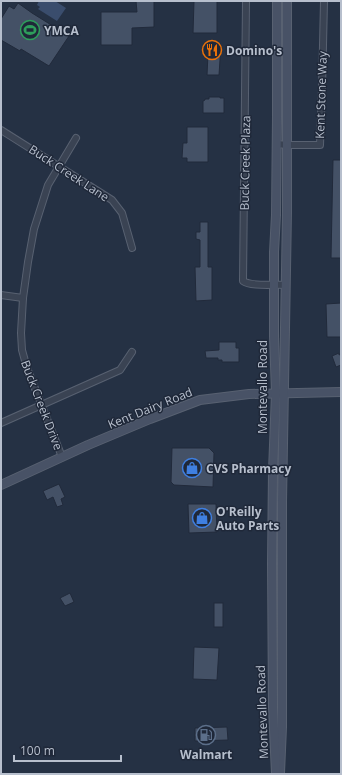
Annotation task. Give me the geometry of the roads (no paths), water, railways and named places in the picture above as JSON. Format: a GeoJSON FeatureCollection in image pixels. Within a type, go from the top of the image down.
{"type":"FeatureCollection","features":[{"type":"Feature","properties":{"kind":"main road","name":"Montevallo Road"},"geometry":{"type":"LineString","coordinates":[[277,1],[278,54],[274,336],[280,393],[282,502],[282,727],[280,774]]}},
{"type":"Feature","properties":{"kind":"main road","name":"Montevallo Road"},"geometry":{"type":"LineString","coordinates":[[276,774],[273,707],[273,479],[280,393],[286,284],[287,1]]}},
{"type":"Feature","properties":{"kind":"main road","name":"Kent Dairy Road"},"geometry":{"type":"LineString","coordinates":[[1,485],[150,419],[200,400],[249,394],[341,392]]}},
{"type":"Feature","properties":{"kind":"street","name":"Buck Creek Plaza"},"geometry":{"type":"LineString","coordinates":[[246,1],[243,281],[248,284],[261,285],[286,284]]}},
{"type":"Feature","properties":{"kind":"street","name":"Kent Stone Way"},"geometry":{"type":"LineString","coordinates":[[277,144],[320,145],[324,1]]}},
{"type":"Feature","properties":{"kind":"street","name":"Buck Creek Lane"},"geometry":{"type":"LineString","coordinates":[[1,130],[112,200],[122,213],[132,248]]}},
{"type":"Feature","properties":{"kind":"street","name":"Buck Creek Drive"},"geometry":{"type":"LineString","coordinates":[[62,457],[27,368],[22,350],[21,333],[23,298],[34,229],[48,185],[76,138]]}},
{"type":"Feature","properties":{"kind":"street"},"geometry":{"type":"LineString","coordinates":[[1,295],[23,298]]}},
{"type":"Feature","properties":{"kind":"street"},"geometry":{"type":"LineString","coordinates":[[1,423],[120,370],[132,352]]}},
{"type":"Feature","properties":{"kind":"water"},"geometry":{"type":"Polygon","coordinates":[[[39,1],[55,1],[66,8],[57,21],[38,9],[40,7],[37,5],[39,1]]]}},
{"type":"Feature","properties":{"kind":"place","name":"YMCA"},"geometry":{"type":"Point","coordinates":[30,30]}},
{"type":"Feature","properties":{"kind":"place","name":"Domino's"},"geometry":{"type":"Point","coordinates":[212,50]}},
{"type":"Feature","properties":{"kind":"place","name":"CVS Pharmacy"},"geometry":{"type":"Point","coordinates":[192,468]}},
{"type":"Feature","properties":{"kind":"place","name":"O'Reilly Auto Parts"},"geometry":{"type":"Point","coordinates":[202,518]}},
{"type":"Feature","properties":{"kind":"place","name":"Walmart"},"geometry":{"type":"Point","coordinates":[206,735]}}]}
